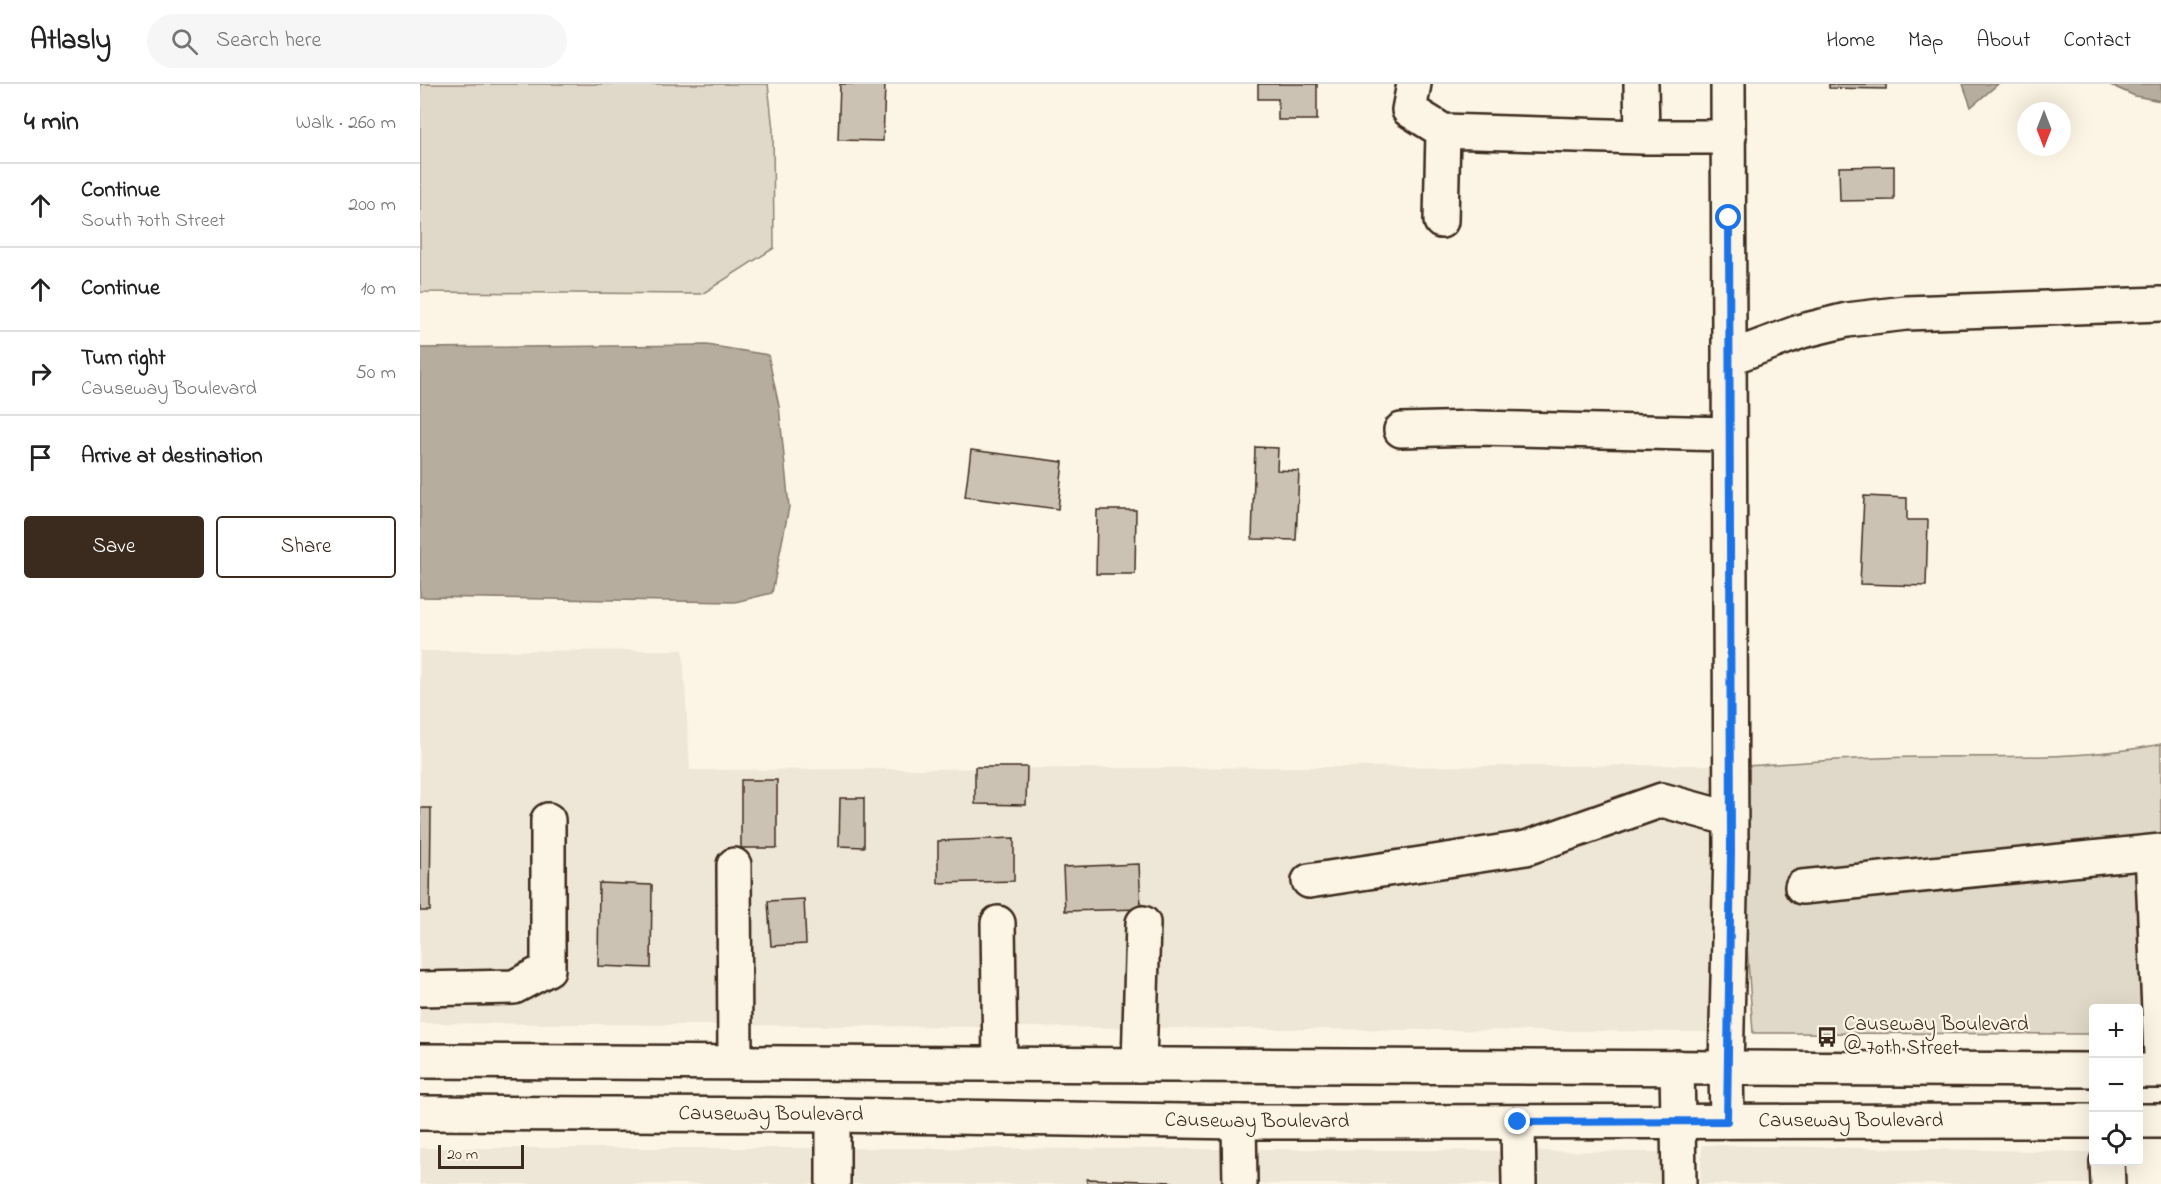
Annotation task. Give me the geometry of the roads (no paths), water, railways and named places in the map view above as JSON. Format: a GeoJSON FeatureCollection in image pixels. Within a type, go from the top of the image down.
{"type":"FeatureCollection","features":[{"type":"Feature","properties":{"kind":"main road"},"geometry":{"type":"LineString","coordinates":[[1414,84],[1409,110],[1443,131],[1642,137],[1729,137]]}},
{"type":"Feature","properties":{"kind":"main road"},"geometry":{"type":"LineString","coordinates":[[1641,84],[1642,137]]}},
{"type":"Feature","properties":{"kind":"main road"},"geometry":{"type":"LineString","coordinates":[[1727,1121],[1731,819],[1728,84]]}},
{"type":"Feature","properties":{"kind":"main road"},"geometry":{"type":"LineString","coordinates":[[1441,221],[1443,131]]}},
{"type":"Feature","properties":{"kind":"main road"},"geometry":{"type":"LineString","coordinates":[[1729,358],[1802,331],[1847,320],[1906,313],[2161,304]]}},
{"type":"Feature","properties":{"kind":"main road"},"geometry":{"type":"LineString","coordinates":[[1401,429],[1476,428],[1729,434]]}},
{"type":"Feature","properties":{"kind":"main road"},"geometry":{"type":"LineString","coordinates":[[1309,881],[1526,848],[1662,800],[1731,819]]}},
{"type":"Feature","properties":{"kind":"main road"},"geometry":{"type":"LineString","coordinates":[[420,989],[514,987],[548,969],[548,819]]}},
{"type":"Feature","properties":{"kind":"main road"},"geometry":{"type":"LineString","coordinates":[[1802,887],[2157,851],[2161,1055]]}},
{"type":"Feature","properties":{"kind":"main road"},"geometry":{"type":"LineString","coordinates":[[734,866],[735,1063]]}},
{"type":"Feature","properties":{"kind":"main road"},"geometry":{"type":"LineString","coordinates":[[998,923],[1000,1064]]}},
{"type":"Feature","properties":{"kind":"main road"},"geometry":{"type":"LineString","coordinates":[[1139,1065],[1143,923]]}},
{"type":"Feature","properties":{"kind":"main road"},"geometry":{"type":"LineString","coordinates":[[420,1061],[2089,1070]]}},
{"type":"Feature","properties":{"kind":"main road"},"geometry":{"type":"LineString","coordinates":[[1677,1067],[1679,1184]]}},
{"type":"Feature","properties":{"kind":"main road"},"geometry":{"type":"LineString","coordinates":[[2143,1071],[2161,1071]]}},
{"type":"Feature","properties":{"kind":"main road","name":"Causeway Boulevard"},"geometry":{"type":"LineString","coordinates":[[420,1113],[833,1115],[1239,1122],[2089,1121]]}},
{"type":"Feature","properties":{"kind":"main road"},"geometry":{"type":"LineString","coordinates":[[833,1115],[833,1184]]}},
{"type":"Feature","properties":{"kind":"main road"},"geometry":{"type":"LineString","coordinates":[[2143,1121],[2161,1121]]}},
{"type":"Feature","properties":{"kind":"main road"},"geometry":{"type":"LineString","coordinates":[[1239,1122],[1240,1184]]}},
{"type":"Feature","properties":{"kind":"main road"},"geometry":{"type":"LineString","coordinates":[[1518,1122],[1519,1184]]}},
{"type":"Feature","properties":{"kind":"main road"},"geometry":{"type":"LineString","coordinates":[[2107,1166],[2108,1184]]}},
{"type":"Feature","properties":{"kind":"place","name":"Causeway Boulevard @ 70th Street"},"geometry":{"type":"Point","coordinates":[1827,1037]}}]}
